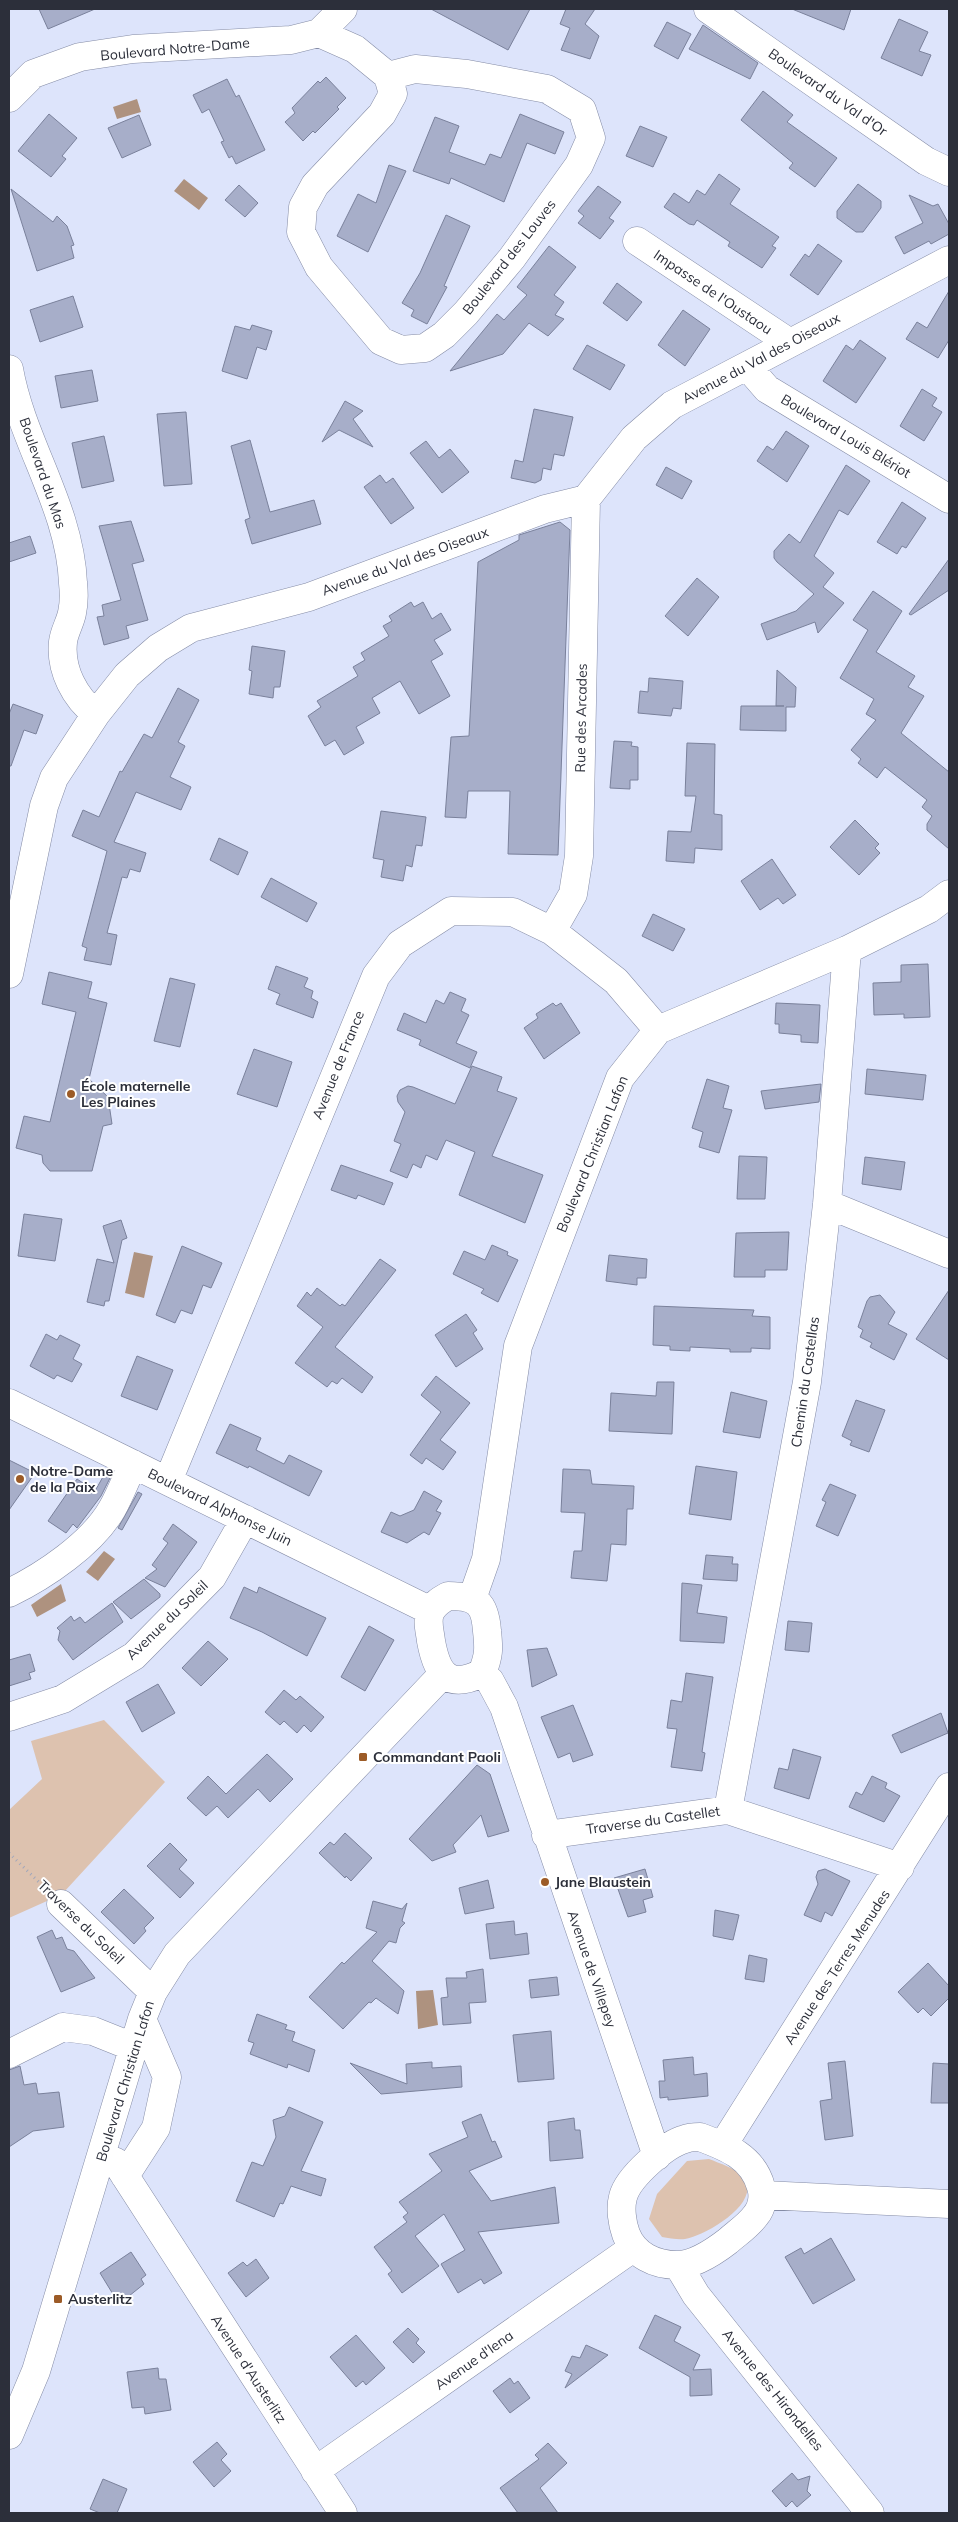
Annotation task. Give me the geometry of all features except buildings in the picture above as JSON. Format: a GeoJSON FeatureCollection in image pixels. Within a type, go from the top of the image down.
{"type":"FeatureCollection","features":[{"type":"Feature","properties":{"kind":"street"},"geometry":{"type":"LineString","coordinates":[[343,9],[319,33],[355,49],[388,76]]}},
{"type":"Feature","properties":{"kind":"street","name":"Boulevard du Val d'Or"},"geometry":{"type":"LineString","coordinates":[[708,9],[926,161],[949,172]]}},
{"type":"Feature","properties":{"kind":"street","name":"Boulevard Notre-Dame"},"geometry":{"type":"LineString","coordinates":[[9,98],[33,74],[80,57],[133,49],[291,40],[319,33]]}},
{"type":"Feature","properties":{"kind":"street","name":"Boulevard des Louves"},"geometry":{"type":"LineString","coordinates":[[415,69],[467,74],[548,89],[582,110],[591,138],[579,165],[512,258],[466,313],[444,335],[425,348],[401,350],[381,341],[319,266],[302,232],[303,207],[315,185],[382,114],[393,94],[388,76],[415,69]]}},
{"type":"Feature","properties":{"kind":"street","name":"Impasse de l'Oustaou"},"geometry":{"type":"LineString","coordinates":[[637,241],[790,343]]}},
{"type":"Feature","properties":{"kind":"street","name":"Avenue du Val des Oiseaux"},"geometry":{"type":"LineString","coordinates":[[9,974],[44,806],[54,778],[96,714],[127,676],[158,648],[191,628],[309,596],[545,509],[586,499],[634,438],[672,405],[748,367],[949,260]]}},
{"type":"Feature","properties":{"kind":"street","name":"Boulevard Louis Blériot"},"geometry":{"type":"LineString","coordinates":[[748,367],[767,389],[949,499]]}},
{"type":"Feature","properties":{"kind":"street","name":"Boulevard du Mas"},"geometry":{"type":"LineString","coordinates":[[9,369],[27,430],[52,491],[70,555],[74,583],[72,612],[63,642],[67,679],[85,706],[96,714]]}},
{"type":"Feature","properties":{"kind":"street","name":"Rue des Arcades"},"geometry":{"type":"LineString","coordinates":[[552,931],[573,894],[578,856],[586,499]]}},
{"type":"Feature","properties":{"kind":"street","name":"Boulevard Christian Lafon"},"geometry":{"type":"LineString","coordinates":[[472,1599],[486,1559],[518,1346],[620,1078],[658,1030],[847,950],[929,909],[949,894]]}},
{"type":"Feature","properties":{"kind":"street","name":"Avenue de France"},"geometry":{"type":"LineString","coordinates":[[168,1481],[376,976],[400,944],[451,910],[513,912],[552,931],[616,981],[658,1030]]}},
{"type":"Feature","properties":{"kind":"street","name":"Chemin du Castellas"},"geometry":{"type":"LineString","coordinates":[[728,1810],[807,1382],[827,1204],[847,950]]}},
{"type":"Feature","properties":{"kind":"street"},"geometry":{"type":"LineString","coordinates":[[827,1204],[949,1254]]}},
{"type":"Feature","properties":{"kind":"street","name":"Boulevard Alphonse Juin"},"geometry":{"type":"LineString","coordinates":[[9,1403],[431,1611]]}},
{"type":"Feature","properties":{"kind":"street"},"geometry":{"type":"LineString","coordinates":[[9,1593],[35,1580],[58,1565],[95,1530],[112,1510],[133,1464]]}},
{"type":"Feature","properties":{"kind":"street","name":"Avenue du Soleil"},"geometry":{"type":"LineString","coordinates":[[9,1717],[63,1699],[134,1656],[212,1577],[245,1519]]}},
{"type":"Feature","properties":{"kind":"street"},"geometry":{"type":"LineString","coordinates":[[448,1596],[472,1599],[480,1604],[486,1614],[489,1656],[482,1673],[469,1679],[454,1680],[443,1674],[435,1663],[428,1623],[431,1611],[438,1602],[448,1596]]}},
{"type":"Feature","properties":{"kind":"street","name":"Avenue de Villepey"},"geometry":{"type":"LineString","coordinates":[[482,1673],[490,1681],[504,1707],[546,1835],[657,2156]]}},
{"type":"Feature","properties":{"kind":"street","name":"Boulevard Christian Lafon"},"geometry":{"type":"LineString","coordinates":[[9,2436],[36,2371],[102,2157],[133,2047],[153,1992],[177,1954],[443,1674]]}},
{"type":"Feature","properties":{"kind":"street","name":"Avenue des Terres Menudes"},"geometry":{"type":"LineString","coordinates":[[723,2146],[900,1868],[949,1787]]}},
{"type":"Feature","properties":{"kind":"street","name":"Traverse du Castellet"},"geometry":{"type":"LineString","coordinates":[[546,1835],[728,1810],[900,1868]]}},
{"type":"Feature","properties":{"kind":"street","name":"Traverse du Soleil"},"geometry":{"type":"LineString","coordinates":[[61,1904],[153,1992]]}},
{"type":"Feature","properties":{"kind":"street"},"geometry":{"type":"LineString","coordinates":[[125,2176],[156,2128],[167,2077],[142,2019]]}},
{"type":"Feature","properties":{"kind":"street"},"geometry":{"type":"LineString","coordinates":[[9,2054],[63,2027],[93,2031],[133,2047]]}},
{"type":"Feature","properties":{"kind":"street"},"geometry":{"type":"LineString","coordinates":[[700,2137],[723,2146],[746,2159],[758,2176],[764,2195],[757,2215],[725,2243],[701,2258],[678,2266],[644,2258],[633,2248],[626,2233],[622,2209],[623,2196],[632,2179],[657,2156],[684,2139],[700,2137]]}},
{"type":"Feature","properties":{"kind":"street","name":"Avenue d'Austerlitz"},"geometry":{"type":"LineString","coordinates":[[102,2157],[116,2162],[343,2513]]}},
{"type":"Feature","properties":{"kind":"street","name":"Avenue d'Austerlitz"},"geometry":{"type":"LineString","coordinates":[[94,2183],[155,2225]]}},
{"type":"Feature","properties":{"kind":"street"},"geometry":{"type":"LineString","coordinates":[[764,2195],[949,2204]]}},
{"type":"Feature","properties":{"kind":"street","name":"Avenue d'Iena"},"geometry":{"type":"LineString","coordinates":[[315,2471],[633,2248]]}},
{"type":"Feature","properties":{"kind":"street","name":"Avenue des Hirondelles"},"geometry":{"type":"LineString","coordinates":[[678,2266],[696,2295],[870,2513]]}},
{"type":"Feature","properties":{"kind":"path","name":"Traverse du Soleil"},"geometry":{"type":"LineString","coordinates":[[9,1853],[61,1904]]}},
{"type":"Feature","properties":{"kind":"shaded area"},"geometry":{"type":"Polygon","coordinates":[[[137,99],[141,112],[117,119],[113,107],[137,99]]]}},
{"type":"Feature","properties":{"kind":"shaded area"},"geometry":{"type":"Polygon","coordinates":[[[184,179],[208,198],[199,210],[174,191],[184,179]]]}},
{"type":"Feature","properties":{"kind":"shaded area"},"geometry":{"type":"Polygon","coordinates":[[[134,1252],[153,1256],[144,1298],[125,1293],[134,1252]]]}},
{"type":"Feature","properties":{"kind":"shaded area"},"geometry":{"type":"Polygon","coordinates":[[[104,1551],[115,1559],[98,1581],[86,1572],[104,1551]]]}},
{"type":"Feature","properties":{"kind":"shaded area"},"geometry":{"type":"Polygon","coordinates":[[[61,1584],[66,1601],[37,1617],[31,1605],[61,1584]]]}},
{"type":"Feature","properties":{"kind":"shaded area"},"geometry":{"type":"Polygon","coordinates":[[[104,1720],[165,1782],[53,1904],[47,1901],[9,1918],[9,1810],[42,1779],[31,1741],[104,1720]]]}},
{"type":"Feature","properties":{"kind":"shaded area"},"geometry":{"type":"Polygon","coordinates":[[[433,1990],[438,2025],[418,2029],[416,1991],[433,1990]]]}},
{"type":"Feature","properties":{"kind":"shaded area"},"geometry":{"type":"Polygon","coordinates":[[[709,2159],[728,2166],[743,2177],[747,2187],[746,2197],[729,2216],[705,2232],[685,2239],[662,2237],[649,2219],[657,2194],[687,2161],[709,2159]]]}},
{"type":"Feature","properties":{"kind":"place","name":"École maternelle Les Plaines"},"geometry":{"type":"Point","coordinates":[71,1094]}},
{"type":"Feature","properties":{"kind":"place","name":"Notre-Dame de la Paix"},"geometry":{"type":"Point","coordinates":[20,1479]}},
{"type":"Feature","properties":{"kind":"place","name":"Commandant Paoli"},"geometry":{"type":"Point","coordinates":[363,1757]}},
{"type":"Feature","properties":{"kind":"place","name":"Jane Blaustein"},"geometry":{"type":"Point","coordinates":[545,1882]}},
{"type":"Feature","properties":{"kind":"place","name":"Austerlitz"},"geometry":{"type":"Point","coordinates":[58,2299]}}]}
